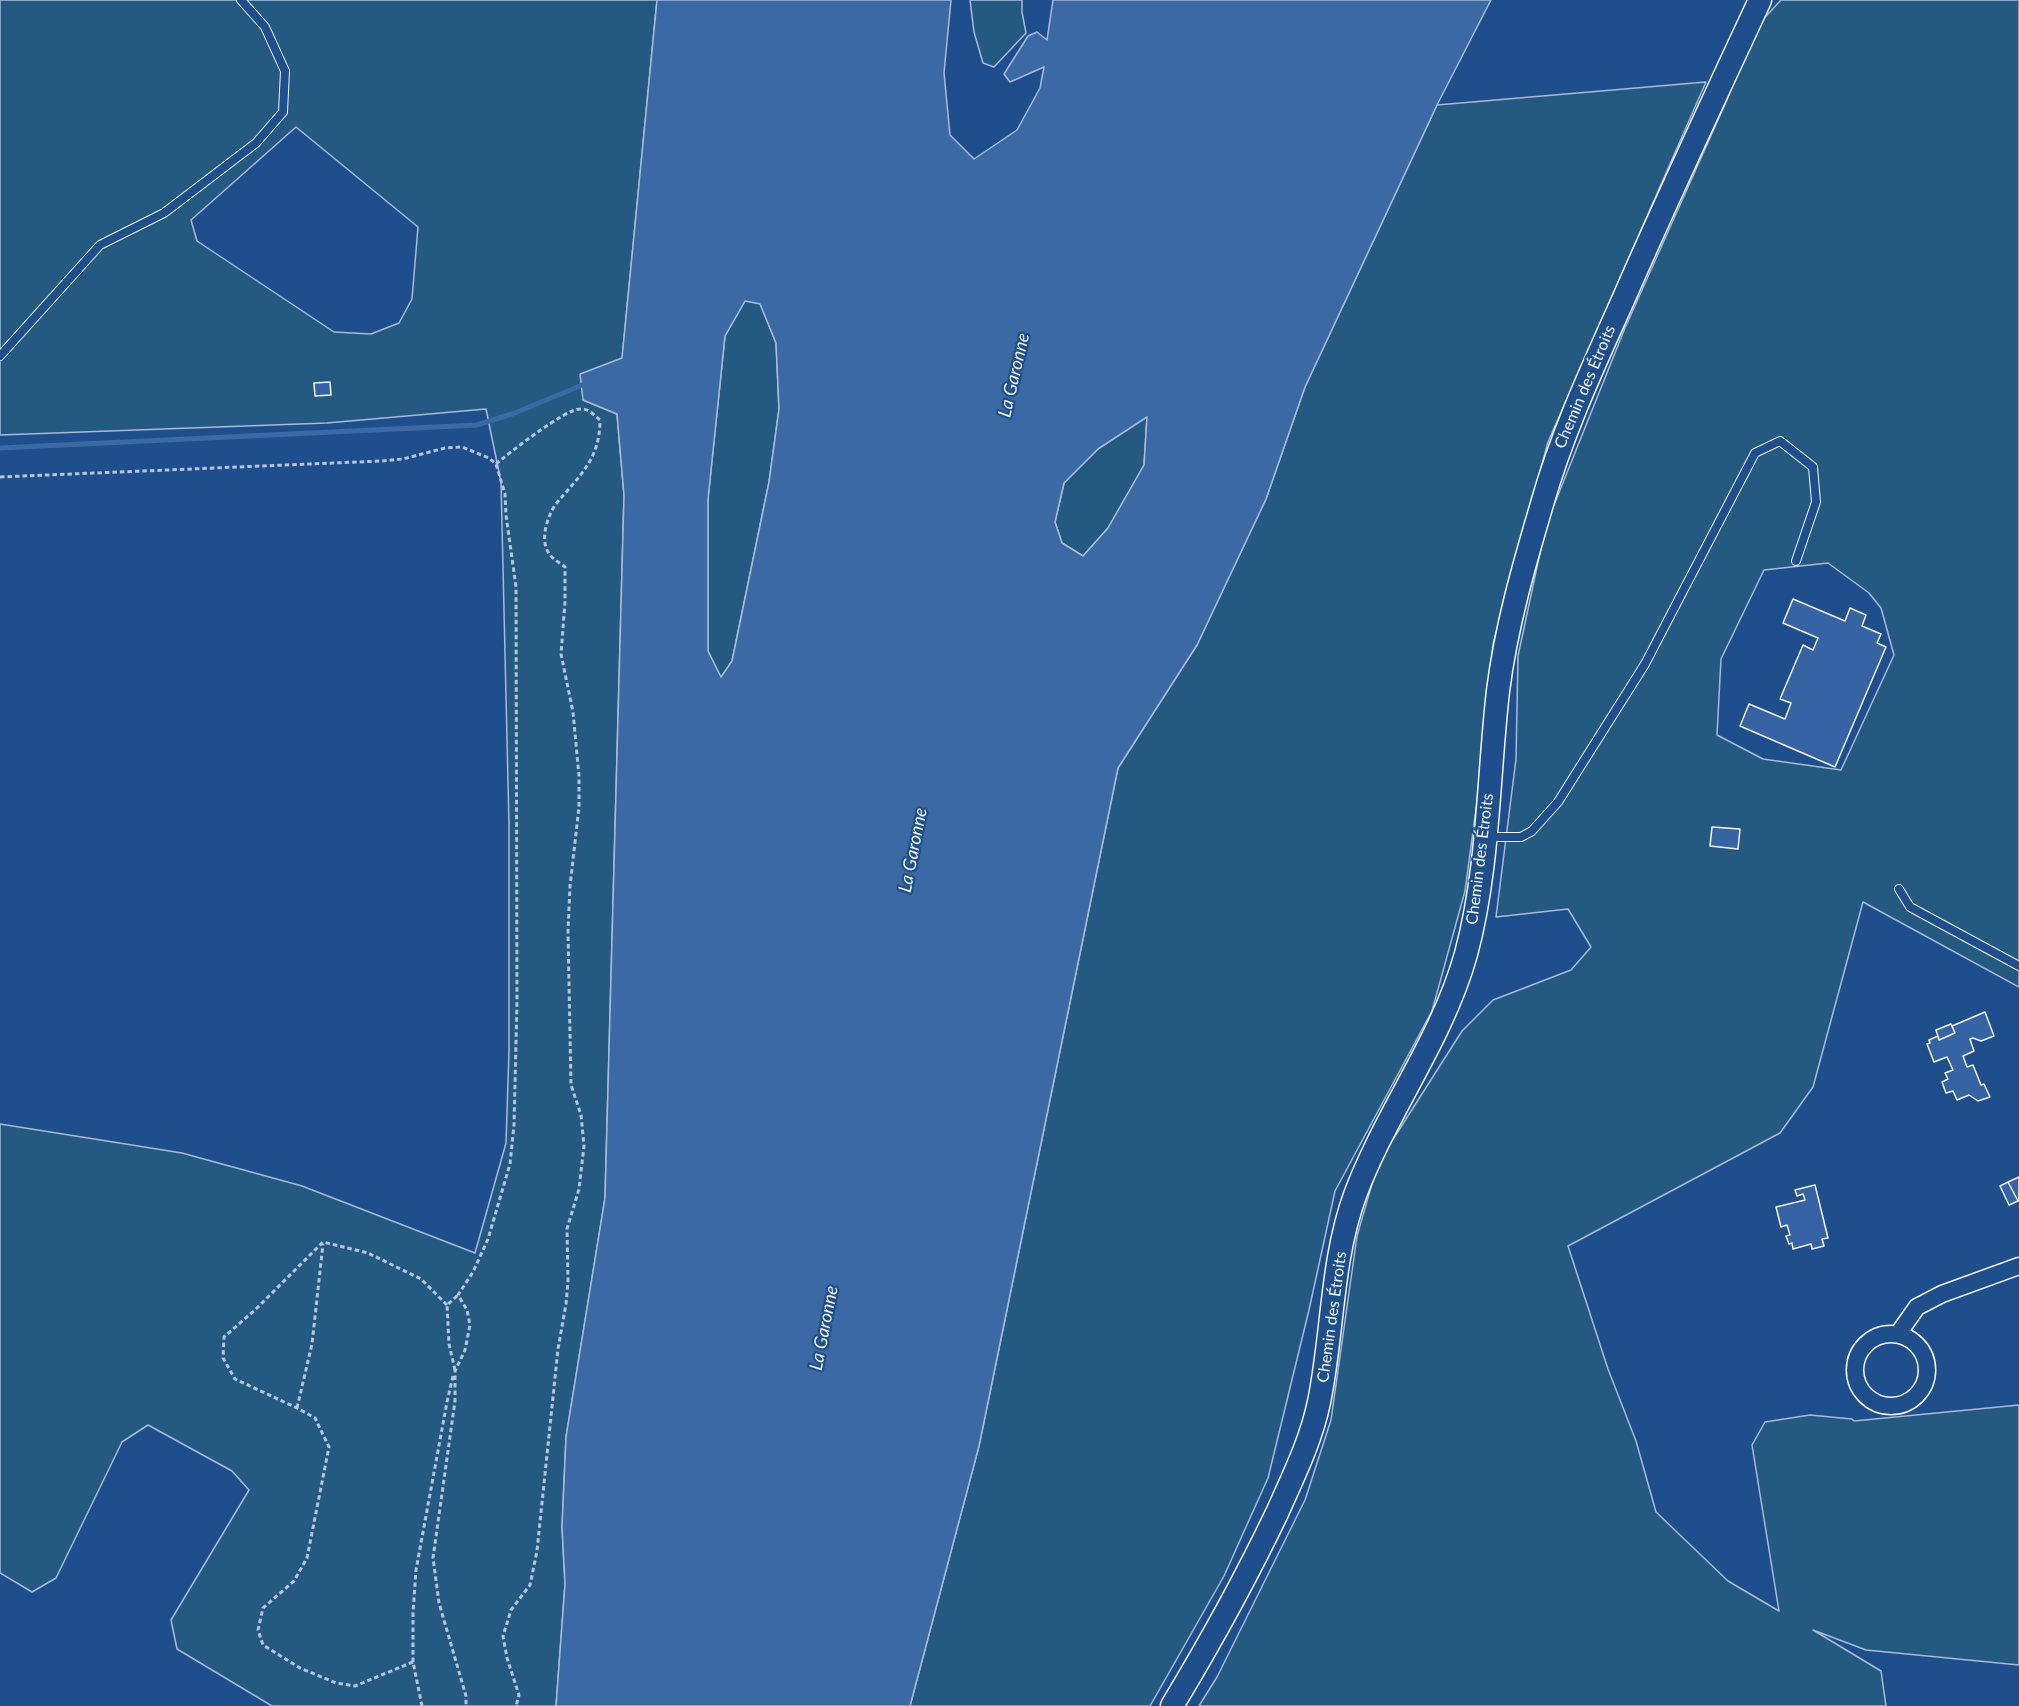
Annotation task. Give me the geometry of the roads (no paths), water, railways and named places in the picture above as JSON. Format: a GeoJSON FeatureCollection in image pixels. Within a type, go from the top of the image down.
{"type":"FeatureCollection","features":[{"type":"Feature","properties":{"kind":"main road","name":"Chemin des Étroits"},"geometry":{"type":"LineString","coordinates":[[1172,1706],[1249,1571],[1306,1445],[1319,1401],[1337,1268],[1353,1200],[1375,1150],[1439,1025],[1466,955],[1479,892],[1503,655],[1515,602],[1554,462],[1571,417],[1649,241],[1760,0]]}},
{"type":"Feature","properties":{"kind":"street"},"geometry":{"type":"LineString","coordinates":[[1898,1334],[1917,1307],[1942,1294],[2019,1266]]}},
{"type":"Feature","properties":{"kind":"street"},"geometry":{"type":"LineString","coordinates":[[1886,1334],[1898,1334],[1910,1339],[1923,1353],[1928,1371],[1926,1384],[1919,1395],[1909,1403],[1896,1407],[1884,1406],[1872,1401],[1862,1393],[1856,1382],[1854,1369],[1857,1357],[1864,1346],[1874,1338],[1886,1334]]}},
{"type":"Feature","properties":{"kind":"lane"},"geometry":{"type":"LineString","coordinates":[[0,356],[100,245],[164,213],[256,142],[283,112],[285,71],[265,27],[241,0]]}},
{"type":"Feature","properties":{"kind":"lane"},"geometry":{"type":"LineString","coordinates":[[1485,837],[1521,837],[1532,831],[1558,802],[1645,664],[1755,453],[1780,441],[1813,467],[1816,502],[1796,561]]}},
{"type":"Feature","properties":{"kind":"lane"},"geometry":{"type":"LineString","coordinates":[[1899,889],[1910,907],[2019,966]]}},
{"type":"Feature","properties":{"kind":"water","name":"La Garonne"},"geometry":{"type":"Polygon","coordinates":[[[657,0],[951,0],[944,73],[950,135],[974,159],[1017,130],[1040,88],[1044,67],[1010,82],[1004,74],[1028,36],[1037,32],[1047,40],[1053,0],[1491,0],[1437,105],[1305,387],[1266,499],[1197,645],[1118,768],[979,1446],[910,1706],[556,1706],[565,1584],[562,1527],[566,1437],[605,1198],[624,495],[617,414],[583,400],[580,374],[622,358],[657,0]],[[745,301],[725,336],[708,499],[708,651],[721,677],[732,661],[769,482],[779,409],[776,343],[760,304],[745,301]],[[1147,417],[1098,449],[1064,483],[1055,522],[1062,543],[1083,556],[1108,528],[1144,465],[1147,417]]]}},
{"type":"Feature","properties":{"kind":"waterway"},"geometry":{"type":"LineString","coordinates":[[0,448],[477,425],[515,413],[587,383]]}}]}
